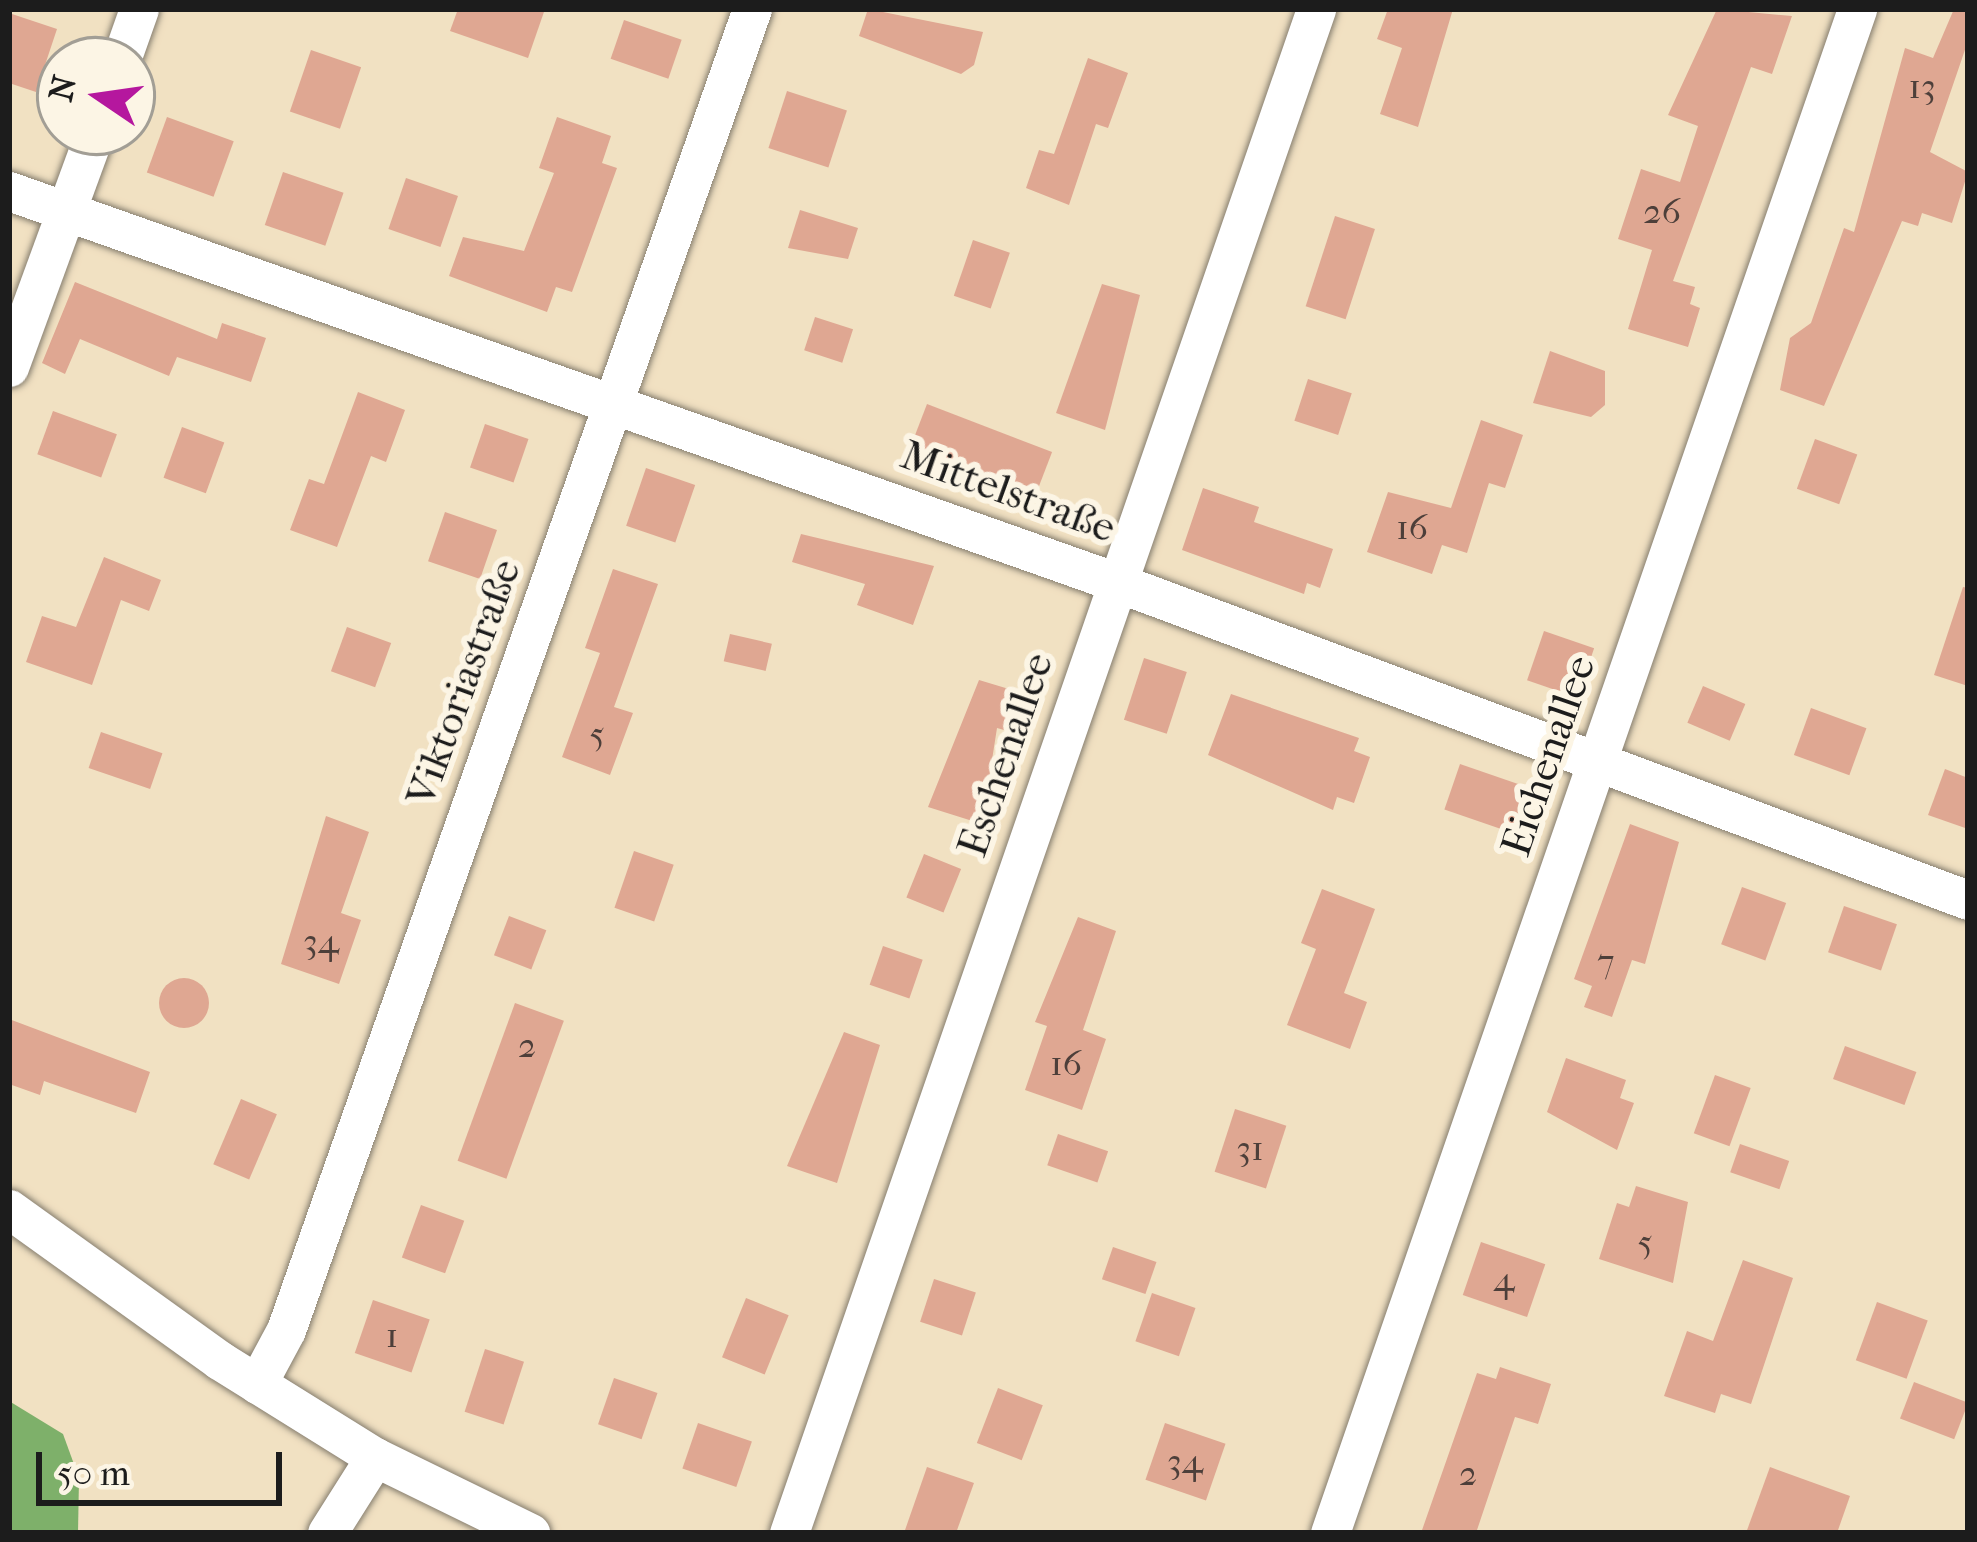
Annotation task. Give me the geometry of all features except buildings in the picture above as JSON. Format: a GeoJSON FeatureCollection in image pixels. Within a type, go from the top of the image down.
{"type":"FeatureCollection","features":[{"type":"Feature","properties":{"kind":"street","name":"Viktoriastraße"},"geometry":{"type":"LineString","coordinates":[[257,1384],[286,1330],[752,9]]}},
{"type":"Feature","properties":{"kind":"street","name":"Eschenallee"},"geometry":{"type":"LineString","coordinates":[[789,1533],[1316,9]]}},
{"type":"Feature","properties":{"kind":"street","name":"Eichenallee"},"geometry":{"type":"LineString","coordinates":[[1330,1533],[1857,9]]}},
{"type":"Feature","properties":{"kind":"street"},"geometry":{"type":"LineString","coordinates":[[9,367],[87,156]]}},
{"type":"Feature","properties":{"kind":"street","name":"Mittelstraße"},"geometry":{"type":"LineString","coordinates":[[9,191],[1116,582],[1968,899]]}},
{"type":"Feature","properties":{"kind":"street"},"geometry":{"type":"LineString","coordinates":[[9,1209],[257,1384],[375,1457],[530,1533]]}},
{"type":"Feature","properties":{"kind":"street"},"geometry":{"type":"LineString","coordinates":[[327,1533],[375,1457]]}},
{"type":"Feature","properties":{"kind":"green space"},"geometry":{"type":"Polygon","coordinates":[[[9,1401],[63,1434],[79,1478],[78,1533],[9,1533],[9,1401]]]}}]}
